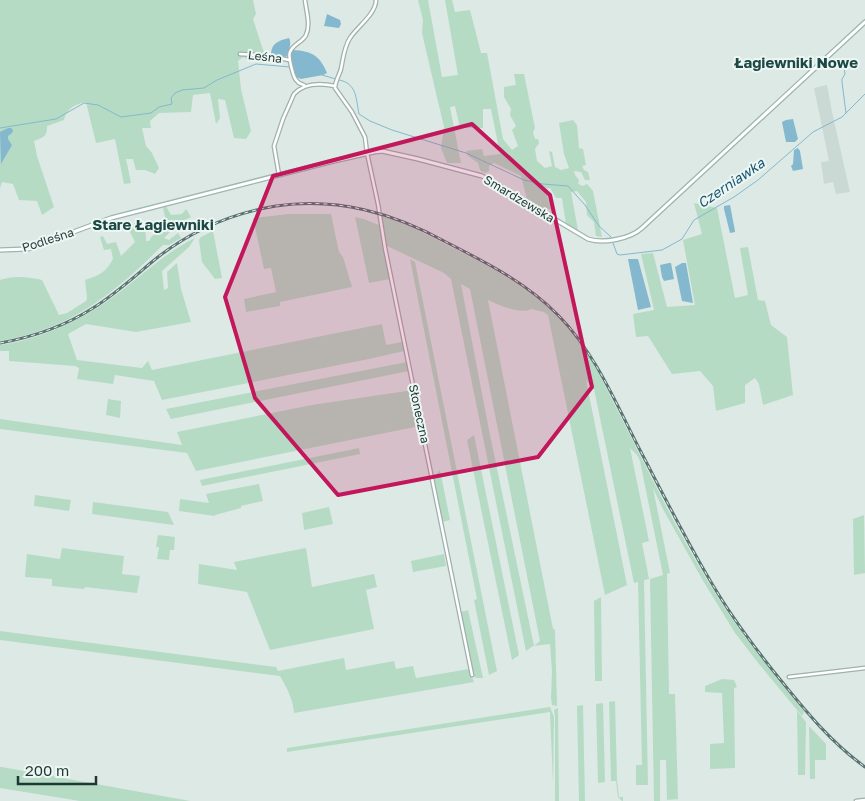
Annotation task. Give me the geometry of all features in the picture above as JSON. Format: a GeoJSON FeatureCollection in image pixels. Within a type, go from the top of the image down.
{"type":"FeatureCollection","features":[{"type":"Feature","properties":{"kind":"street"},"geometry":{"type":"LineString","coordinates":[[305,0],[308,21],[307,34],[291,50],[289,55],[295,78],[299,83],[306,86]]}},
{"type":"Feature","properties":{"kind":"street"},"geometry":{"type":"LineString","coordinates":[[279,176],[274,146],[294,94],[297,90],[306,86],[326,84],[335,86],[348,41],[375,9],[376,0]]}},
{"type":"Feature","properties":{"kind":"street","name":"Smardzewska"},"geometry":{"type":"LineString","coordinates":[[96,223],[378,151],[389,152],[482,176],[588,239],[602,241],[629,236],[640,230],[865,22]]}},
{"type":"Feature","properties":{"kind":"street","name":"Leśna"},"geometry":{"type":"LineString","coordinates":[[240,54],[270,56],[290,60]]}},
{"type":"Feature","properties":{"kind":"street","name":"Słoneczna"},"geometry":{"type":"LineString","coordinates":[[335,86],[360,126],[364,137],[472,675]]}},
{"type":"Feature","properties":{"kind":"street","name":"Podleśna"},"geometry":{"type":"LineString","coordinates":[[0,250],[33,248],[96,223]]}},
{"type":"Feature","properties":{"kind":"street"},"geometry":{"type":"LineString","coordinates":[[789,677],[865,668]]}},
{"type":"Feature","properties":{"kind":"street"},"geometry":{"type":"LineString","coordinates":[[856,801],[865,800]]}},
{"type":"Feature","properties":{"kind":"highlighted area"},"geometry":{"type":"Polygon","coordinates":[[[472,124],[550,195],[592,387],[538,457],[338,495],[255,398],[225,297],[273,176],[472,124]]]}},
{"type":"Feature","properties":{"kind":"shaded area"},"geometry":{"type":"Polygon","coordinates":[[[827,85],[850,192],[836,194],[833,182],[824,184],[821,162],[829,161],[814,88],[827,85]]]}},
{"type":"Feature","properties":{"kind":"green space"},"geometry":{"type":"Polygon","coordinates":[[[0,0],[253,0],[256,14],[253,19],[263,50],[270,62],[250,60],[243,57],[238,61],[241,89],[251,131],[246,139],[234,138],[225,100],[218,99],[220,118],[216,124],[210,93],[193,95],[191,112],[159,113],[150,121],[151,128],[142,128],[146,146],[152,153],[159,168],[155,174],[145,170],[136,170],[133,159],[126,159],[131,183],[124,184],[115,139],[96,143],[86,102],[79,104],[67,112],[64,120],[47,126],[44,136],[34,141],[54,207],[42,215],[37,201],[19,200],[13,184],[2,182],[0,188],[0,0]]]}},
{"type":"Feature","properties":{"kind":"green space"},"geometry":{"type":"Polygon","coordinates":[[[418,0],[428,0],[442,77],[458,75],[445,0],[452,0],[455,12],[470,10],[481,53],[487,53],[503,139],[512,150],[518,146],[512,130],[516,126],[510,115],[511,109],[504,97],[504,87],[516,85],[514,74],[524,74],[535,128],[533,132],[535,139],[538,139],[539,143],[535,149],[537,161],[545,168],[552,166],[549,151],[552,152],[555,167],[561,170],[569,168],[564,154],[559,123],[573,120],[577,125],[579,148],[583,149],[586,165],[582,166],[588,172],[590,180],[585,180],[581,172],[574,171],[579,180],[578,184],[583,186],[587,184],[593,191],[602,237],[596,236],[594,222],[587,215],[586,202],[577,191],[571,192],[578,230],[566,224],[562,198],[556,198],[550,188],[545,189],[551,209],[545,210],[527,199],[521,176],[494,163],[489,166],[489,171],[485,173],[480,170],[478,163],[468,156],[466,151],[482,149],[484,156],[500,154],[491,109],[483,109],[483,128],[460,128],[455,106],[450,107],[461,163],[447,163],[441,148],[444,127],[422,33],[423,20],[418,0]]]}},
{"type":"Feature","properties":{"kind":"green space"},"geometry":{"type":"Polygon","coordinates":[[[694,203],[717,208],[735,298],[748,295],[740,248],[748,247],[758,300],[765,301],[771,325],[787,337],[793,395],[763,405],[759,384],[755,378],[745,385],[745,403],[716,411],[713,386],[700,371],[672,374],[648,336],[636,337],[633,314],[654,310],[641,254],[653,253],[667,307],[695,305],[683,240],[702,234],[694,203]]]}},
{"type":"Feature","properties":{"kind":"green space"},"geometry":{"type":"Polygon","coordinates":[[[166,206],[171,215],[182,214],[186,209],[191,217],[176,223],[174,225],[176,228],[164,238],[169,240],[178,233],[181,238],[169,245],[163,245],[126,279],[90,307],[49,328],[0,341],[0,280],[10,277],[21,277],[42,280],[59,315],[67,313],[86,301],[85,280],[102,273],[113,259],[111,249],[104,250],[100,237],[103,236],[107,244],[116,242],[121,256],[135,242],[130,232],[135,222],[144,229],[146,241],[149,241],[152,236],[162,230],[166,221],[163,208],[166,206]]]}},
{"type":"Feature","properties":{"kind":"green space"},"geometry":{"type":"Polygon","coordinates":[[[288,214],[331,214],[339,252],[343,257],[352,287],[280,302],[280,306],[246,312],[244,299],[276,292],[271,268],[264,269],[253,218],[288,214]]]}},
{"type":"Feature","properties":{"kind":"green space"},"geometry":{"type":"Polygon","coordinates":[[[380,215],[429,236],[503,275],[545,304],[569,329],[597,370],[672,518],[722,604],[741,632],[804,712],[802,716],[735,633],[702,579],[653,488],[670,573],[667,574],[669,694],[675,694],[678,799],[667,800],[666,760],[660,760],[660,801],[654,801],[650,579],[663,575],[640,461],[630,448],[649,541],[642,543],[649,579],[644,580],[648,785],[636,785],[636,765],[642,765],[638,582],[634,583],[594,389],[586,380],[627,585],[605,595],[548,315],[531,309],[522,311],[510,309],[488,300],[553,629],[555,630],[557,706],[552,705],[551,698],[550,644],[534,646],[533,646],[526,651],[451,279],[444,273],[387,246],[380,215]],[[461,284],[534,646],[540,641],[470,289],[461,284]]]}},
{"type":"Feature","properties":{"kind":"green space"},"geometry":{"type":"Polygon","coordinates":[[[355,217],[379,225],[390,279],[369,283],[355,217]]]}},
{"type":"Feature","properties":{"kind":"green space"},"geometry":{"type":"Polygon","coordinates":[[[213,231],[222,278],[215,279],[202,262],[199,240],[213,231]]]}},
{"type":"Feature","properties":{"kind":"green space"},"geometry":{"type":"Polygon","coordinates":[[[195,238],[189,247],[162,271],[164,290],[168,288],[167,272],[177,263],[181,289],[191,322],[136,332],[86,324],[68,334],[77,360],[142,368],[148,361],[152,370],[382,324],[386,345],[402,342],[404,351],[162,400],[154,381],[115,375],[113,384],[77,379],[79,368],[75,366],[9,361],[9,351],[0,351],[0,345],[45,334],[87,314],[113,297],[173,251],[195,238]]]}},
{"type":"Feature","properties":{"kind":"green space"},"geometry":{"type":"Polygon","coordinates":[[[410,259],[415,262],[497,671],[489,675],[474,600],[477,599],[410,259]]]}},
{"type":"Feature","properties":{"kind":"green space"},"geometry":{"type":"Polygon","coordinates":[[[407,362],[409,371],[171,419],[166,409],[407,362]]]}},
{"type":"Feature","properties":{"kind":"green space"},"geometry":{"type":"Polygon","coordinates":[[[413,390],[420,426],[196,471],[187,453],[0,429],[0,419],[182,445],[177,432],[312,405],[413,390]]]}},
{"type":"Feature","properties":{"kind":"green space"},"geometry":{"type":"Polygon","coordinates":[[[108,399],[121,401],[120,418],[106,415],[108,399]]]}},
{"type":"Feature","properties":{"kind":"green space"},"geometry":{"type":"Polygon","coordinates":[[[474,435],[519,655],[512,660],[467,440],[474,435]]]}},
{"type":"Feature","properties":{"kind":"green space"},"geometry":{"type":"Polygon","coordinates":[[[359,448],[360,454],[202,486],[200,480],[359,448]]]}},
{"type":"Feature","properties":{"kind":"green space"},"geometry":{"type":"Polygon","coordinates":[[[440,470],[450,520],[442,522],[434,477],[440,470]]]}},
{"type":"Feature","properties":{"kind":"green space"},"geometry":{"type":"Polygon","coordinates":[[[259,484],[263,501],[241,506],[241,508],[215,516],[179,511],[180,499],[209,503],[206,494],[259,484]]]}},
{"type":"Feature","properties":{"kind":"green space"},"geometry":{"type":"Polygon","coordinates":[[[35,495],[71,500],[69,511],[34,506],[35,495]]]}},
{"type":"Feature","properties":{"kind":"green space"},"geometry":{"type":"Polygon","coordinates":[[[93,502],[168,512],[174,525],[92,514],[93,502]]]}},
{"type":"Feature","properties":{"kind":"green space"},"geometry":{"type":"Polygon","coordinates":[[[329,507],[333,524],[304,530],[302,513],[329,507]]]}},
{"type":"Feature","properties":{"kind":"green space"},"geometry":{"type":"Polygon","coordinates":[[[864,515],[865,573],[854,575],[853,519],[864,515]]]}},
{"type":"Feature","properties":{"kind":"green space"},"geometry":{"type":"Polygon","coordinates":[[[158,535],[175,537],[174,550],[170,550],[169,560],[157,559],[158,535]]]}},
{"type":"Feature","properties":{"kind":"green space"},"geometry":{"type":"Polygon","coordinates":[[[62,548],[124,556],[122,574],[140,576],[137,593],[85,587],[84,589],[52,586],[52,579],[25,577],[27,554],[60,559],[62,548]]]}},
{"type":"Feature","properties":{"kind":"green space"},"geometry":{"type":"Polygon","coordinates":[[[306,548],[312,587],[374,574],[377,587],[366,590],[374,629],[270,650],[247,592],[198,584],[199,564],[237,570],[234,562],[306,548]]]}},
{"type":"Feature","properties":{"kind":"green space"},"geometry":{"type":"Polygon","coordinates":[[[444,554],[446,566],[413,572],[411,561],[444,554]]]}},
{"type":"Feature","properties":{"kind":"green space"},"geometry":{"type":"Polygon","coordinates":[[[601,597],[602,681],[595,681],[594,601],[601,597]]]}},
{"type":"Feature","properties":{"kind":"green space"},"geometry":{"type":"Polygon","coordinates":[[[468,610],[483,678],[476,678],[473,675],[461,612],[468,610]]]}},
{"type":"Feature","properties":{"kind":"green space"},"geometry":{"type":"Polygon","coordinates":[[[0,631],[276,667],[278,671],[344,658],[346,670],[394,661],[396,669],[413,666],[416,678],[469,669],[474,682],[294,713],[291,698],[280,676],[0,640],[0,631]]]}},
{"type":"Feature","properties":{"kind":"green space"},"geometry":{"type":"Polygon","coordinates":[[[722,679],[734,680],[737,687],[734,688],[735,768],[710,769],[710,744],[724,743],[722,693],[705,692],[705,686],[722,679]]]}},
{"type":"Feature","properties":{"kind":"green space"},"geometry":{"type":"Polygon","coordinates":[[[615,701],[617,780],[619,797],[623,797],[623,801],[618,797],[616,781],[611,781],[609,702],[615,701]]]}},
{"type":"Feature","properties":{"kind":"green space"},"geometry":{"type":"Polygon","coordinates":[[[603,703],[605,782],[598,783],[596,704],[603,703]]]}},
{"type":"Feature","properties":{"kind":"green space"},"geometry":{"type":"Polygon","coordinates":[[[583,705],[585,801],[579,801],[577,706],[583,705]]]}},
{"type":"Feature","properties":{"kind":"green space"},"geometry":{"type":"Polygon","coordinates":[[[550,707],[554,717],[553,783],[550,712],[287,752],[287,748],[550,707]]]}},
{"type":"Feature","properties":{"kind":"green space"},"geometry":{"type":"Polygon","coordinates":[[[558,708],[559,801],[555,801],[554,710],[558,708]]]}},
{"type":"Feature","properties":{"kind":"green space"},"geometry":{"type":"Polygon","coordinates":[[[797,711],[806,722],[805,775],[798,775],[797,711]]]}},
{"type":"Feature","properties":{"kind":"green space"},"geometry":{"type":"Polygon","coordinates":[[[809,726],[826,744],[826,760],[815,760],[815,779],[810,779],[809,726]]]}},
{"type":"Feature","properties":{"kind":"green space"},"geometry":{"type":"Polygon","coordinates":[[[0,767],[190,801],[80,801],[0,788],[0,767]]]}},
{"type":"Feature","properties":{"kind":"water"},"geometry":{"type":"Polygon","coordinates":[[[327,14],[340,20],[339,28],[324,26],[327,14]]]}},
{"type":"Feature","properties":{"kind":"water"},"geometry":{"type":"Polygon","coordinates":[[[289,38],[290,48],[286,57],[271,54],[274,44],[289,38]]]}},
{"type":"Feature","properties":{"kind":"water"},"geometry":{"type":"Polygon","coordinates":[[[293,50],[314,55],[321,62],[327,73],[301,79],[296,77],[291,57],[293,50]]]}},
{"type":"Feature","properties":{"kind":"water"},"geometry":{"type":"Polygon","coordinates":[[[793,119],[798,139],[795,142],[786,142],[782,122],[793,119]]]}},
{"type":"Feature","properties":{"kind":"water"},"geometry":{"type":"Polygon","coordinates":[[[8,128],[13,130],[8,136],[12,145],[1,164],[0,132],[8,128]]]}},
{"type":"Feature","properties":{"kind":"water"},"geometry":{"type":"Polygon","coordinates":[[[798,148],[803,169],[793,171],[791,166],[793,164],[794,150],[798,148]]]}},
{"type":"Feature","properties":{"kind":"water"},"geometry":{"type":"Polygon","coordinates":[[[730,205],[735,232],[730,233],[724,206],[730,205]]]}},
{"type":"Feature","properties":{"kind":"water"},"geometry":{"type":"Polygon","coordinates":[[[628,259],[638,259],[651,307],[638,310],[628,259]]]}},
{"type":"Feature","properties":{"kind":"water"},"geometry":{"type":"Polygon","coordinates":[[[671,263],[674,279],[664,281],[660,265],[671,263]]]}},
{"type":"Feature","properties":{"kind":"water"},"geometry":{"type":"Polygon","coordinates":[[[686,263],[693,303],[682,301],[675,267],[686,263]]]}},
{"type":"Feature","properties":{"kind":"waterway","name":"Czerniawka"},"geometry":{"type":"LineString","coordinates":[[0,128],[56,119],[84,103],[98,105],[121,117],[151,113],[159,107],[172,104],[171,98],[175,93],[182,90],[204,88],[217,80],[256,64],[290,67]]}},
{"type":"Feature","properties":{"kind":"waterway","name":"Czerniawka"},"geometry":{"type":"LineString","coordinates":[[844,66],[845,74],[842,82],[846,113]]}},
{"type":"Feature","properties":{"kind":"waterway"},"geometry":{"type":"LineString","coordinates":[[322,75],[336,79]]}},
{"type":"Feature","properties":{"kind":"waterway","name":"Czerniawka"},"geometry":{"type":"LineString","coordinates":[[339,80],[349,84],[355,93],[359,114],[370,121],[392,130],[466,153],[524,180],[568,186],[585,205],[599,226],[611,237]]}},
{"type":"Feature","properties":{"kind":"waterway","name":"Czerniawka"},"geometry":{"type":"LineString","coordinates":[[613,243],[617,254],[620,255],[662,250],[682,239],[694,220],[734,197],[758,180],[813,132],[842,117],[865,94]]}},
{"type":"Feature","properties":{"kind":"railway"},"geometry":{"type":"LineString","coordinates":[[0,343],[25,338],[71,320],[110,296],[171,247],[214,224],[244,213],[276,206],[299,204],[343,206],[385,215],[426,232],[491,266],[534,293],[572,331],[605,381],[684,534],[727,608],[764,659],[811,717],[831,738],[865,767]]}},
{"type":"Feature","properties":{"kind":"district","name":"Łagiewniki Nowe"},"geometry":{"type":"Point","coordinates":[796,63]}},
{"type":"Feature","properties":{"kind":"district","name":"Stare Łagiewniki"},"geometry":{"type":"Point","coordinates":[153,225]}}]}
